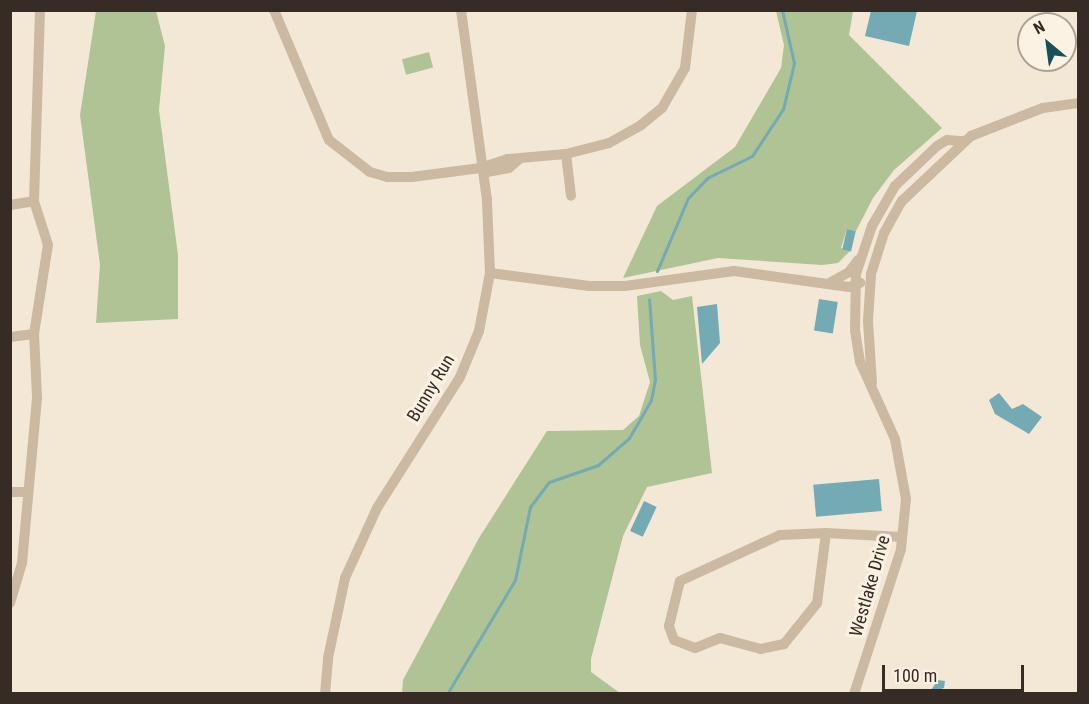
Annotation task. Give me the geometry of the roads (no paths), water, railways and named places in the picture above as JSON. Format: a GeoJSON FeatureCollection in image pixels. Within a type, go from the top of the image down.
{"type":"FeatureCollection","features":[{"type":"Feature","properties":{"kind":"street"},"geometry":{"type":"LineString","coordinates":[[10,603],[22,563],[37,397],[34,334],[48,245],[34,201],[40,10]]}},
{"type":"Feature","properties":{"kind":"street"},"geometry":{"type":"LineString","coordinates":[[274,10],[322,127],[341,152],[370,172],[387,177],[451,172],[480,168],[485,163],[567,154],[609,142],[641,125],[662,108],[685,68],[692,10]]}},
{"type":"Feature","properties":{"kind":"street","name":"Bunny Run"},"geometry":{"type":"LineString","coordinates":[[325,693],[328,658],[345,578],[382,499],[460,377],[478,331],[490,273],[487,200],[480,168],[461,10]]}},
{"type":"Feature","properties":{"kind":"street","name":"Westlake Drive"},"geometry":{"type":"LineString","coordinates":[[872,383],[868,321],[871,274],[884,233],[902,201],[963,141],[1043,108],[1078,103]]}},
{"type":"Feature","properties":{"kind":"street","name":"Westlake Drive"},"geometry":{"type":"LineString","coordinates":[[854,693],[902,537],[906,499],[895,439],[872,383],[860,362],[856,286],[860,257],[879,212],[907,171],[948,140],[963,141]]}},
{"type":"Feature","properties":{"kind":"street"},"geometry":{"type":"LineString","coordinates":[[567,154],[571,196]]}},
{"type":"Feature","properties":{"kind":"street"},"geometry":{"type":"LineString","coordinates":[[10,205],[34,201]]}},
{"type":"Feature","properties":{"kind":"street"},"geometry":{"type":"LineString","coordinates":[[831,282],[849,272],[860,257]]}},
{"type":"Feature","properties":{"kind":"street"},"geometry":{"type":"LineString","coordinates":[[490,273],[589,286],[625,286],[734,271],[856,286],[871,274]]}},
{"type":"Feature","properties":{"kind":"street"},"geometry":{"type":"LineString","coordinates":[[10,337],[34,334]]}},
{"type":"Feature","properties":{"kind":"street"},"geometry":{"type":"LineString","coordinates":[[10,492],[27,492]]}},
{"type":"Feature","properties":{"kind":"street"},"geometry":{"type":"LineString","coordinates":[[826,533],[817,603],[783,644],[761,649],[720,638],[695,648],[674,640],[669,626],[680,581],[780,535],[826,533],[902,537]]}},
{"type":"Feature","properties":{"kind":"water"},"geometry":{"type":"Polygon","coordinates":[[[871,11],[917,11],[909,46],[865,36],[871,11]]]}},
{"type":"Feature","properties":{"kind":"water"},"geometry":{"type":"Polygon","coordinates":[[[847,229],[856,231],[851,251],[842,249],[847,229]]]}},
{"type":"Feature","properties":{"kind":"water"},"geometry":{"type":"Polygon","coordinates":[[[819,299],[838,302],[833,334],[814,331],[819,299]]]}},
{"type":"Feature","properties":{"kind":"water"},"geometry":{"type":"Polygon","coordinates":[[[717,304],[720,343],[702,364],[697,307],[717,304]]]}},
{"type":"Feature","properties":{"kind":"water"},"geometry":{"type":"Polygon","coordinates":[[[999,393],[1012,409],[1023,404],[1042,417],[1029,434],[995,414],[989,400],[999,393]]]}},
{"type":"Feature","properties":{"kind":"water"},"geometry":{"type":"Polygon","coordinates":[[[879,479],[882,511],[816,517],[813,485],[879,479]]]}},
{"type":"Feature","properties":{"kind":"water"},"geometry":{"type":"Polygon","coordinates":[[[644,501],[657,507],[643,537],[630,531],[644,501]]]}},
{"type":"Feature","properties":{"kind":"water"},"geometry":{"type":"Polygon","coordinates":[[[938,680],[945,681],[944,688],[929,693],[938,680]]]}},
{"type":"Feature","properties":{"kind":"waterway"},"geometry":{"type":"LineString","coordinates":[[657,271],[688,198],[707,178],[752,156],[783,109],[794,63],[782,10]]}},
{"type":"Feature","properties":{"kind":"waterway"},"geometry":{"type":"LineString","coordinates":[[447,694],[515,580],[530,507],[549,482],[598,465],[629,438],[651,400],[655,380],[649,299]]}}]}
